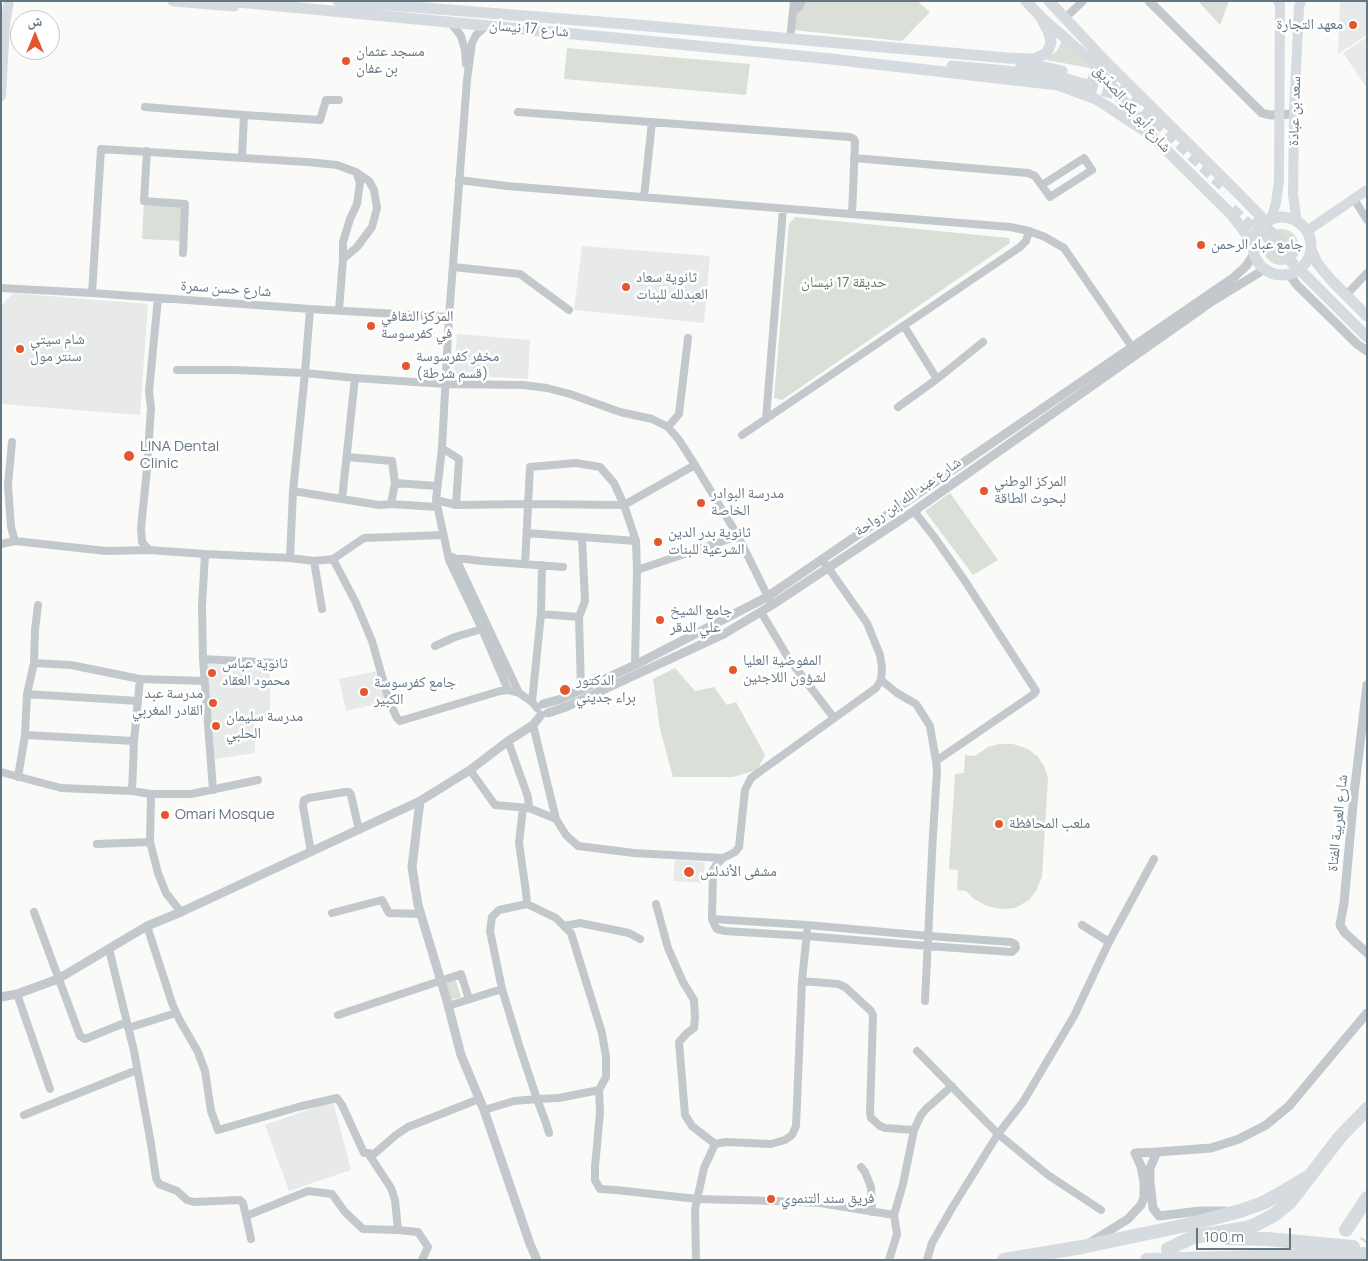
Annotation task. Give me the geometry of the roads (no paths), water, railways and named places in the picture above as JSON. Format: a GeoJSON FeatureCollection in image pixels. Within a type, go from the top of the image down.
{"type":"FeatureCollection","features":[{"type":"Feature","properties":{"kind":"highway"},"geometry":{"type":"LineString","coordinates":[[1168,1248],[1192,1238],[1241,1229],[1274,1215],[1290,1202],[1340,1137],[1364,1113]]}},
{"type":"Feature","properties":{"kind":"highway"},"geometry":{"type":"LineString","coordinates":[[1004,1260],[1082,1247],[1191,1224],[1240,1211],[1263,1203],[1311,1174]]}},
{"type":"Feature","properties":{"kind":"highway"},"geometry":{"type":"LineString","coordinates":[[1346,1230],[1367,1198]]}},
{"type":"Feature","properties":{"kind":"highway"},"geometry":{"type":"LineString","coordinates":[[1192,1238],[1267,1239],[1367,1248]]}},
{"type":"Feature","properties":{"kind":"highway"},"geometry":{"type":"LineString","coordinates":[[1147,1260],[1367,1254]]}},
{"type":"Feature","properties":{"kind":"main road"},"geometry":{"type":"LineString","coordinates":[[1,96],[5,24],[9,1]]}},
{"type":"Feature","properties":{"kind":"main road"},"geometry":{"type":"LineString","coordinates":[[173,1],[231,6],[266,5]]}},
{"type":"Feature","properties":{"kind":"main road","name":"شارع 17 نيسان"},"geometry":{"type":"LineString","coordinates":[[227,1],[831,59]]}},
{"type":"Feature","properties":{"kind":"main road","name":"شارع 17 نيسان"},"geometry":{"type":"LineString","coordinates":[[339,1],[626,24],[866,46]]}},
{"type":"Feature","properties":{"kind":"main road","name":"شارع أبو بكر الصدّيق"},"geometry":{"type":"LineString","coordinates":[[1026,1],[1040,16],[1091,61],[1151,135],[1231,214],[1254,248]]}},
{"type":"Feature","properties":{"kind":"main road"},"geometry":{"type":"LineString","coordinates":[[1036,1],[1094,61]]}},
{"type":"Feature","properties":{"kind":"main road","name":"شارع أبو بكر الصدّيق"},"geometry":{"type":"LineString","coordinates":[[1049,1],[1108,63],[1240,195],[1269,221]]}},
{"type":"Feature","properties":{"kind":"main road","name":"سعد بن عبادة"},"geometry":{"type":"LineString","coordinates":[[1269,221],[1276,203],[1279,181],[1280,5],[1278,1]]}},
{"type":"Feature","properties":{"kind":"main road","name":"سعد بن عبادة"},"geometry":{"type":"LineString","coordinates":[[1297,222],[1293,195],[1294,114],[1299,7],[1301,1]]}},
{"type":"Feature","properties":{"kind":"main road"},"geometry":{"type":"LineString","coordinates":[[866,46],[1034,59],[1046,53],[1051,43],[1049,33],[1040,16]]}},
{"type":"Feature","properties":{"kind":"main road"},"geometry":{"type":"LineString","coordinates":[[626,24],[626,39]]}},
{"type":"Feature","properties":{"kind":"main road"},"geometry":{"type":"LineString","coordinates":[[831,59],[883,60],[1006,71],[1088,81],[1044,68],[866,46]]}},
{"type":"Feature","properties":{"kind":"main road"},"geometry":{"type":"LineString","coordinates":[[831,59],[1058,85],[1096,99],[1151,135]]}},
{"type":"Feature","properties":{"kind":"main road"},"geometry":{"type":"LineString","coordinates":[[1307,232],[1366,190]]}},
{"type":"Feature","properties":{"kind":"main road"},"geometry":{"type":"LineString","coordinates":[[1289,218],[1297,222],[1307,232],[1310,240],[1310,256],[1302,267],[1289,274],[1272,274],[1265,270],[1256,260],[1254,248],[1255,235],[1269,221],[1289,218]]}},
{"type":"Feature","properties":{"kind":"main road"},"geometry":{"type":"LineString","coordinates":[[1272,239],[1290,256]]}},
{"type":"Feature","properties":{"kind":"main road"},"geometry":{"type":"LineString","coordinates":[[1311,249],[1317,262],[1367,316]]}},
{"type":"Feature","properties":{"kind":"main road"},"geometry":{"type":"LineString","coordinates":[[1367,326],[1308,273],[1367,337]]}},
{"type":"Feature","properties":{"kind":"street"},"geometry":{"type":"LineString","coordinates":[[790,40],[794,1]]}},
{"type":"Feature","properties":{"kind":"street"},"geometry":{"type":"LineString","coordinates":[[793,12],[802,1]]}},
{"type":"Feature","properties":{"kind":"street"},"geometry":{"type":"LineString","coordinates":[[1065,18],[1083,1]]}},
{"type":"Feature","properties":{"kind":"street"},"geometry":{"type":"LineString","coordinates":[[1149,1],[1262,113],[1270,115],[1294,114]]}},
{"type":"Feature","properties":{"kind":"street"},"geometry":{"type":"LineString","coordinates":[[451,23],[461,36],[465,50],[467,80]]}},
{"type":"Feature","properties":{"kind":"street"},"geometry":{"type":"LineString","coordinates":[[487,26],[476,35],[472,43],[467,80],[437,503],[449,560],[482,629],[508,690]]}},
{"type":"Feature","properties":{"kind":"street"},"geometry":{"type":"LineString","coordinates":[[146,107],[244,116],[320,120],[326,100],[339,100]]}},
{"type":"Feature","properties":{"kind":"street"},"geometry":{"type":"LineString","coordinates":[[518,112],[850,137],[855,142],[852,214]]}},
{"type":"Feature","properties":{"kind":"street"},"geometry":{"type":"LineString","coordinates":[[242,157],[244,116]]}},
{"type":"Feature","properties":{"kind":"street"},"geometry":{"type":"LineString","coordinates":[[644,197],[652,122]]}},
{"type":"Feature","properties":{"kind":"street"},"geometry":{"type":"LineString","coordinates":[[92,293],[101,149],[242,157],[337,165],[356,172],[369,181],[374,190],[377,208],[372,227],[357,247],[343,258]]}},
{"type":"Feature","properties":{"kind":"street"},"geometry":{"type":"LineString","coordinates":[[147,151],[144,201],[185,204],[183,253]]}},
{"type":"Feature","properties":{"kind":"street"},"geometry":{"type":"LineString","coordinates":[[854,158],[1028,173],[1034,176],[1050,197],[1092,170],[1084,158],[1042,185]]}},
{"type":"Feature","properties":{"kind":"street"},"geometry":{"type":"LineString","coordinates":[[339,310],[343,242],[345,231],[357,204],[360,183],[356,172]]}},
{"type":"Feature","properties":{"kind":"street"},"geometry":{"type":"LineString","coordinates":[[459,180],[1029,231],[1045,237],[1064,248],[1132,347]]}},
{"type":"Feature","properties":{"kind":"street"},"geometry":{"type":"LineString","coordinates":[[1366,190],[1367,182]]}},
{"type":"Feature","properties":{"kind":"street"},"geometry":{"type":"LineString","coordinates":[[1354,199],[1367,220]]}},
{"type":"Feature","properties":{"kind":"street"},"geometry":{"type":"LineString","coordinates":[[766,419],[783,209]]}},
{"type":"Feature","properties":{"kind":"street"},"geometry":{"type":"LineString","coordinates":[[742,435],[1020,247],[1026,241],[1029,231]]}},
{"type":"Feature","properties":{"kind":"street","name":"شارع عبد الله إبن رواحة"},"geometry":{"type":"LineString","coordinates":[[540,709],[635,665],[767,597],[1234,278],[1246,266],[1254,248]]}},
{"type":"Feature","properties":{"kind":"street"},"geometry":{"type":"LineString","coordinates":[[453,267],[520,274],[569,310]]}},
{"type":"Feature","properties":{"kind":"street","name":"شارع عبد الله إبن رواحة"},"geometry":{"type":"LineString","coordinates":[[540,709],[566,707],[724,634],[772,606],[914,511],[1211,302],[1265,270]]}},
{"type":"Feature","properties":{"kind":"street"},"geometry":{"type":"LineString","coordinates":[[1346,295],[1367,273]]}},
{"type":"Feature","properties":{"kind":"street"},"geometry":{"type":"LineString","coordinates":[[1289,274],[1297,285],[1357,344],[1367,351]]}},
{"type":"Feature","properties":{"kind":"street","name":"شارع حسن سمرة"},"geometry":{"type":"LineString","coordinates":[[1,288],[449,317]]}},
{"type":"Feature","properties":{"kind":"street"},"geometry":{"type":"LineString","coordinates":[[149,550],[142,542],[141,528],[151,408],[149,391],[158,298]]}},
{"type":"Feature","properties":{"kind":"street"},"geometry":{"type":"LineString","coordinates":[[290,558],[292,491],[310,309]]}},
{"type":"Feature","properties":{"kind":"street"},"geometry":{"type":"LineString","coordinates":[[904,326],[938,379]]}},
{"type":"Feature","properties":{"kind":"street"},"geometry":{"type":"LineString","coordinates":[[668,427],[679,414],[688,338]]}},
{"type":"Feature","properties":{"kind":"street"},"geometry":{"type":"LineString","coordinates":[[898,407],[938,379],[983,342]]}},
{"type":"Feature","properties":{"kind":"street"},"geometry":{"type":"LineString","coordinates":[[177,370],[305,373],[445,384],[523,385],[547,388],[570,394],[620,412],[652,419],[668,427],[679,440],[738,536],[772,606]]}},
{"type":"Feature","properties":{"kind":"street"},"geometry":{"type":"LineString","coordinates":[[342,499],[355,378]]}},
{"type":"Feature","properties":{"kind":"street"},"geometry":{"type":"LineString","coordinates":[[12,442],[8,485],[11,527],[15,541]]}},
{"type":"Feature","properties":{"kind":"street"},"geometry":{"type":"LineString","coordinates":[[442,448],[459,459],[456,504]]}},
{"type":"Feature","properties":{"kind":"street"},"geometry":{"type":"LineString","coordinates":[[347,457],[392,461],[394,483],[392,504]]}},
{"type":"Feature","properties":{"kind":"street"},"geometry":{"type":"LineString","coordinates":[[526,564],[530,467],[576,463],[600,467],[614,483],[624,505],[636,541],[635,665]]}},
{"type":"Feature","properties":{"kind":"street"},"geometry":{"type":"LineString","coordinates":[[292,491],[378,505],[437,503],[624,505],[695,465]]}},
{"type":"Feature","properties":{"kind":"street"},"geometry":{"type":"LineString","coordinates":[[394,483],[437,486]]}},
{"type":"Feature","properties":{"kind":"street"},"geometry":{"type":"LineString","coordinates":[[914,511],[965,581],[1036,691],[936,762]]}},
{"type":"Feature","properties":{"kind":"street"},"geometry":{"type":"LineString","coordinates":[[527,533],[636,541]]}},
{"type":"Feature","properties":{"kind":"street"},"geometry":{"type":"LineString","coordinates":[[1,544],[15,541],[106,551],[149,550],[314,561],[333,559],[364,538],[443,535]]}},
{"type":"Feature","properties":{"kind":"street"},"geometry":{"type":"LineString","coordinates":[[637,570],[738,536]]}},
{"type":"Feature","properties":{"kind":"street"},"geometry":{"type":"LineString","coordinates":[[581,690],[579,616],[585,601],[582,538]]}},
{"type":"Feature","properties":{"kind":"street"},"geometry":{"type":"LineString","coordinates":[[447,552],[456,559],[519,692],[540,709]]}},
{"type":"Feature","properties":{"kind":"street"},"geometry":{"type":"LineString","coordinates":[[206,554],[202,606],[203,659],[213,790]]}},
{"type":"Feature","properties":{"kind":"street"},"geometry":{"type":"LineString","coordinates":[[333,559],[356,603],[372,641],[390,702],[400,721],[500,691],[519,692]]}},
{"type":"Feature","properties":{"kind":"street"},"geometry":{"type":"LineString","coordinates":[[456,559],[563,567]]}},
{"type":"Feature","properties":{"kind":"street"},"geometry":{"type":"LineString","coordinates":[[712,919],[1011,942],[1015,944],[1016,948],[1012,952],[721,931],[714,926],[712,919],[713,870],[723,858],[735,852],[738,847],[745,790],[751,778],[876,688],[881,680],[880,656],[867,623],[822,559]]}},
{"type":"Feature","properties":{"kind":"street"},"geometry":{"type":"LineString","coordinates":[[314,561],[322,609]]}},
{"type":"Feature","properties":{"kind":"street"},"geometry":{"type":"LineString","coordinates":[[1,997],[17,994],[58,979],[148,926],[420,801],[470,770],[508,741],[533,725],[540,709],[542,565]]}},
{"type":"Feature","properties":{"kind":"street"},"geometry":{"type":"LineString","coordinates":[[18,777],[25,735],[27,694],[34,663],[38,605]]}},
{"type":"Feature","properties":{"kind":"street"},"geometry":{"type":"LineString","coordinates":[[761,612],[789,658],[834,718]]}},
{"type":"Feature","properties":{"kind":"street"},"geometry":{"type":"LineString","coordinates":[[541,614],[579,616]]}},
{"type":"Feature","properties":{"kind":"street"},"geometry":{"type":"LineString","coordinates":[[435,646],[455,637],[482,629]]}},
{"type":"Feature","properties":{"kind":"street"},"geometry":{"type":"LineString","coordinates":[[203,659],[277,662]]}},
{"type":"Feature","properties":{"kind":"street"},"geometry":{"type":"LineString","coordinates":[[34,663],[71,665],[140,679],[204,681]]}},
{"type":"Feature","properties":{"kind":"street"},"geometry":{"type":"LineString","coordinates":[[132,790],[134,741],[140,679]]}},
{"type":"Feature","properties":{"kind":"street"},"geometry":{"type":"LineString","coordinates":[[881,680],[897,693],[916,704],[930,726],[938,772],[925,1001]]}},
{"type":"Feature","properties":{"kind":"street","name":"شارع العربية الفتاة"},"geometry":{"type":"LineString","coordinates":[[1367,685],[1359,794],[1340,925],[1345,933],[1367,953]]}},
{"type":"Feature","properties":{"kind":"street"},"geometry":{"type":"LineString","coordinates":[[27,694],[138,701]]}},
{"type":"Feature","properties":{"kind":"street"},"geometry":{"type":"LineString","coordinates":[[533,725],[556,820],[566,835],[578,846],[634,853],[723,858]]}},
{"type":"Feature","properties":{"kind":"street"},"geometry":{"type":"LineString","coordinates":[[25,735],[134,741]]}},
{"type":"Feature","properties":{"kind":"street"},"geometry":{"type":"LineString","coordinates":[[508,741],[528,797],[518,843],[527,904]]}},
{"type":"Feature","properties":{"kind":"street"},"geometry":{"type":"LineString","coordinates":[[470,770],[495,805],[526,808],[556,820]]}},
{"type":"Feature","properties":{"kind":"street"},"geometry":{"type":"LineString","coordinates":[[1,772],[61,788],[132,790],[151,794],[191,794],[258,780]]}},
{"type":"Feature","properties":{"kind":"street"},"geometry":{"type":"LineString","coordinates":[[311,852],[303,806],[304,800],[349,792],[359,830]]}},
{"type":"Feature","properties":{"kind":"street"},"geometry":{"type":"LineString","coordinates":[[151,794],[150,842],[158,873],[166,892],[181,912]]}},
{"type":"Feature","properties":{"kind":"street"},"geometry":{"type":"LineString","coordinates":[[420,801],[412,867],[418,906],[441,980],[461,1055],[484,1110],[537,1260]]}},
{"type":"Feature","properties":{"kind":"street"},"geometry":{"type":"LineString","coordinates":[[97,844],[150,842]]}},
{"type":"Feature","properties":{"kind":"street"},"geometry":{"type":"LineString","coordinates":[[927,1260],[932,1243],[952,1208],[998,1134],[1023,1102],[1074,1016],[1109,942],[1154,858]]}},
{"type":"Feature","properties":{"kind":"street"},"geometry":{"type":"LineString","coordinates":[[332,913],[382,900],[389,913],[421,914]]}},
{"type":"Feature","properties":{"kind":"street"},"geometry":{"type":"LineString","coordinates":[[549,1133],[502,989],[490,931],[492,917],[499,910],[527,904],[556,918],[571,933],[602,1032],[606,1057],[606,1077],[599,1090],[600,1112],[594,1167],[595,1180],[600,1190],[697,1199],[820,1203],[894,1215]]}},
{"type":"Feature","properties":{"kind":"street"},"geometry":{"type":"LineString","coordinates":[[656,904],[668,948],[683,982],[694,1000],[694,1028],[680,1042],[685,1115],[692,1126],[715,1144],[726,1142],[771,1144],[792,1136],[796,1126],[802,981],[807,925]]}},
{"type":"Feature","properties":{"kind":"street"},"geometry":{"type":"LineString","coordinates":[[34,912],[82,1038],[85,1039],[127,1025],[176,1013]]}},
{"type":"Feature","properties":{"kind":"street"},"geometry":{"type":"LineString","coordinates":[[564,926],[580,923],[629,933],[640,939]]}},
{"type":"Feature","properties":{"kind":"street"},"geometry":{"type":"LineString","coordinates":[[1082,925],[1109,942]]}},
{"type":"Feature","properties":{"kind":"street"},"geometry":{"type":"LineString","coordinates":[[148,926],[163,978],[176,1013],[198,1052],[203,1065],[211,1111],[218,1130],[337,1098],[364,1153],[374,1154],[408,1127],[479,1099]]}},
{"type":"Feature","properties":{"kind":"street"},"geometry":{"type":"LineString","coordinates":[[109,950],[137,1070],[156,1178],[159,1184],[178,1191],[187,1200],[194,1202],[240,1200],[243,1203],[251,1239]]}},
{"type":"Feature","properties":{"kind":"street"},"geometry":{"type":"LineString","coordinates":[[338,1016],[461,974],[469,1000]]}},
{"type":"Feature","properties":{"kind":"street"},"geometry":{"type":"LineString","coordinates":[[802,981],[838,984],[845,987],[871,1011],[873,1016],[871,1118],[885,1128],[914,1130]]}},
{"type":"Feature","properties":{"kind":"street"},"geometry":{"type":"LineString","coordinates":[[448,1006],[502,989]]}},
{"type":"Feature","properties":{"kind":"street"},"geometry":{"type":"LineString","coordinates":[[17,994],[50,1090]]}},
{"type":"Feature","properties":{"kind":"street"},"geometry":{"type":"LineString","coordinates":[[1240,1211],[1200,1211],[1159,1216],[1154,1211],[1147,1182],[1135,1153],[1196,1150],[1225,1144],[1266,1125],[1299,1095],[1367,1013]]}},
{"type":"Feature","properties":{"kind":"street"},"geometry":{"type":"LineString","coordinates":[[917,1051],[998,1134],[1048,1175],[1101,1210]]}},
{"type":"Feature","properties":{"kind":"street"},"geometry":{"type":"LineString","coordinates":[[24,1115],[137,1070]]}},
{"type":"Feature","properties":{"kind":"street"},"geometry":{"type":"LineString","coordinates":[[888,1260],[897,1234],[894,1215],[903,1184],[914,1130],[920,1115],[952,1086]]}},
{"type":"Feature","properties":{"kind":"street"},"geometry":{"type":"LineString","coordinates":[[484,1110],[514,1101],[559,1098],[599,1090]]}},
{"type":"Feature","properties":{"kind":"street"},"geometry":{"type":"LineString","coordinates":[[696,1260],[695,1209],[704,1168],[715,1144]]}},
{"type":"Feature","properties":{"kind":"street"},"geometry":{"type":"LineString","coordinates":[[1082,1247],[1120,1225],[1135,1213],[1144,1198],[1150,1168],[1157,1152]]}},
{"type":"Feature","properties":{"kind":"street"},"geometry":{"type":"LineString","coordinates":[[368,1153],[391,1188],[395,1200],[398,1230]]}},
{"type":"Feature","properties":{"kind":"street"},"geometry":{"type":"LineString","coordinates":[[861,1167],[865,1172],[870,1187],[872,1212]]}},
{"type":"Feature","properties":{"kind":"street"},"geometry":{"type":"LineString","coordinates":[[246,1216],[308,1191],[332,1194],[345,1212],[363,1229],[418,1232],[428,1247],[422,1260]]}},
{"type":"Feature","properties":{"kind":"tunnel"},"geometry":{"type":"LineString","coordinates":[[1108,75],[1227,190]]}},
{"type":"Feature","properties":{"kind":"tunnel"},"geometry":{"type":"LineString","coordinates":[[1088,77],[1114,84]]}},
{"type":"Feature","properties":{"kind":"tunnel"},"geometry":{"type":"LineString","coordinates":[[1087,85],[1114,94],[1122,99]]}},
{"type":"Feature","properties":{"kind":"tunnel"},"geometry":{"type":"LineString","coordinates":[[1232,209],[1269,242]]}},
{"type":"Feature","properties":{"kind":"tunnel"},"geometry":{"type":"LineString","coordinates":[[1255,217],[1275,236]]}},
{"type":"Feature","properties":{"kind":"tunnel"},"geometry":{"type":"LineString","coordinates":[[1287,258],[1306,276]]}},
{"type":"Feature","properties":{"kind":"tunnel"},"geometry":{"type":"LineString","coordinates":[[1354,1260],[1367,1241]]}},
{"type":"Feature","properties":{"kind":"place","name":"معهد التجارة"},"geometry":{"type":"Point","coordinates":[1353,25]}},
{"type":"Feature","properties":{"kind":"place","name":"مسجد عثمان بن عفان"},"geometry":{"type":"Point","coordinates":[346,61]}},
{"type":"Feature","properties":{"kind":"place","name":"جامع عباد الرحمن"},"geometry":{"type":"Point","coordinates":[1201,245]}},
{"type":"Feature","properties":{"kind":"place","name":"ثانوية سعاد العبدلله للبنات"},"geometry":{"type":"Point","coordinates":[626,287]}},
{"type":"Feature","properties":{"kind":"place","name":"المركز الثقافي في كفرسوسة"},"geometry":{"type":"Point","coordinates":[371,326]}},
{"type":"Feature","properties":{"kind":"place","name":"شام سيتي سنتر مول"},"geometry":{"type":"Point","coordinates":[20,349]}},
{"type":"Feature","properties":{"kind":"place","name":"مخفر كفرسوسة (قسم شرطة)"},"geometry":{"type":"Point","coordinates":[406,366]}},
{"type":"Feature","properties":{"kind":"place","name":"LINA Dental Clinic"},"geometry":{"type":"Point","coordinates":[129,456]}},
{"type":"Feature","properties":{"kind":"place","name":"المركز الوطني لبحوث الطاقة"},"geometry":{"type":"Point","coordinates":[984,491]}},
{"type":"Feature","properties":{"kind":"place","name":"مدرسة البوادر الخاصة"},"geometry":{"type":"Point","coordinates":[701,503]}},
{"type":"Feature","properties":{"kind":"place","name":"ثانوية بدر الدين الشرعية للبنات"},"geometry":{"type":"Point","coordinates":[658,542]}},
{"type":"Feature","properties":{"kind":"place","name":"جامع الشيخ علي الدقر"},"geometry":{"type":"Point","coordinates":[660,620]}},
{"type":"Feature","properties":{"kind":"place","name":"المفوضية العليا لشؤون اللاجئين"},"geometry":{"type":"Point","coordinates":[733,670]}},
{"type":"Feature","properties":{"kind":"place","name":"ثانوية عباس محمود العقاد"},"geometry":{"type":"Point","coordinates":[212,673]}},
{"type":"Feature","properties":{"kind":"place","name":"الدكتور براء جديني"},"geometry":{"type":"Point","coordinates":[565,690]}},
{"type":"Feature","properties":{"kind":"place","name":"جامع كفرسوسة الكبير"},"geometry":{"type":"Point","coordinates":[364,692]}},
{"type":"Feature","properties":{"kind":"place","name":"مدرسة عبد القادر المغربي"},"geometry":{"type":"Point","coordinates":[213,703]}},
{"type":"Feature","properties":{"kind":"place","name":"مدرسة سليمان الحلبي"},"geometry":{"type":"Point","coordinates":[216,726]}},
{"type":"Feature","properties":{"kind":"place","name":"Omari Mosque"},"geometry":{"type":"Point","coordinates":[165,815]}},
{"type":"Feature","properties":{"kind":"place","name":"ملعب المحافظة"},"geometry":{"type":"Point","coordinates":[999,824]}},
{"type":"Feature","properties":{"kind":"place","name":"مشفى الأندلس"},"geometry":{"type":"Point","coordinates":[689,872]}},
{"type":"Feature","properties":{"kind":"place","name":"فريق سند التنموي"},"geometry":{"type":"Point","coordinates":[771,1199]}},
{"type":"Feature","properties":{"kind":"park label","name":"حديقة 17 نيسان"},"geometry":{"type":"Point","coordinates":[844,283]}}]}
